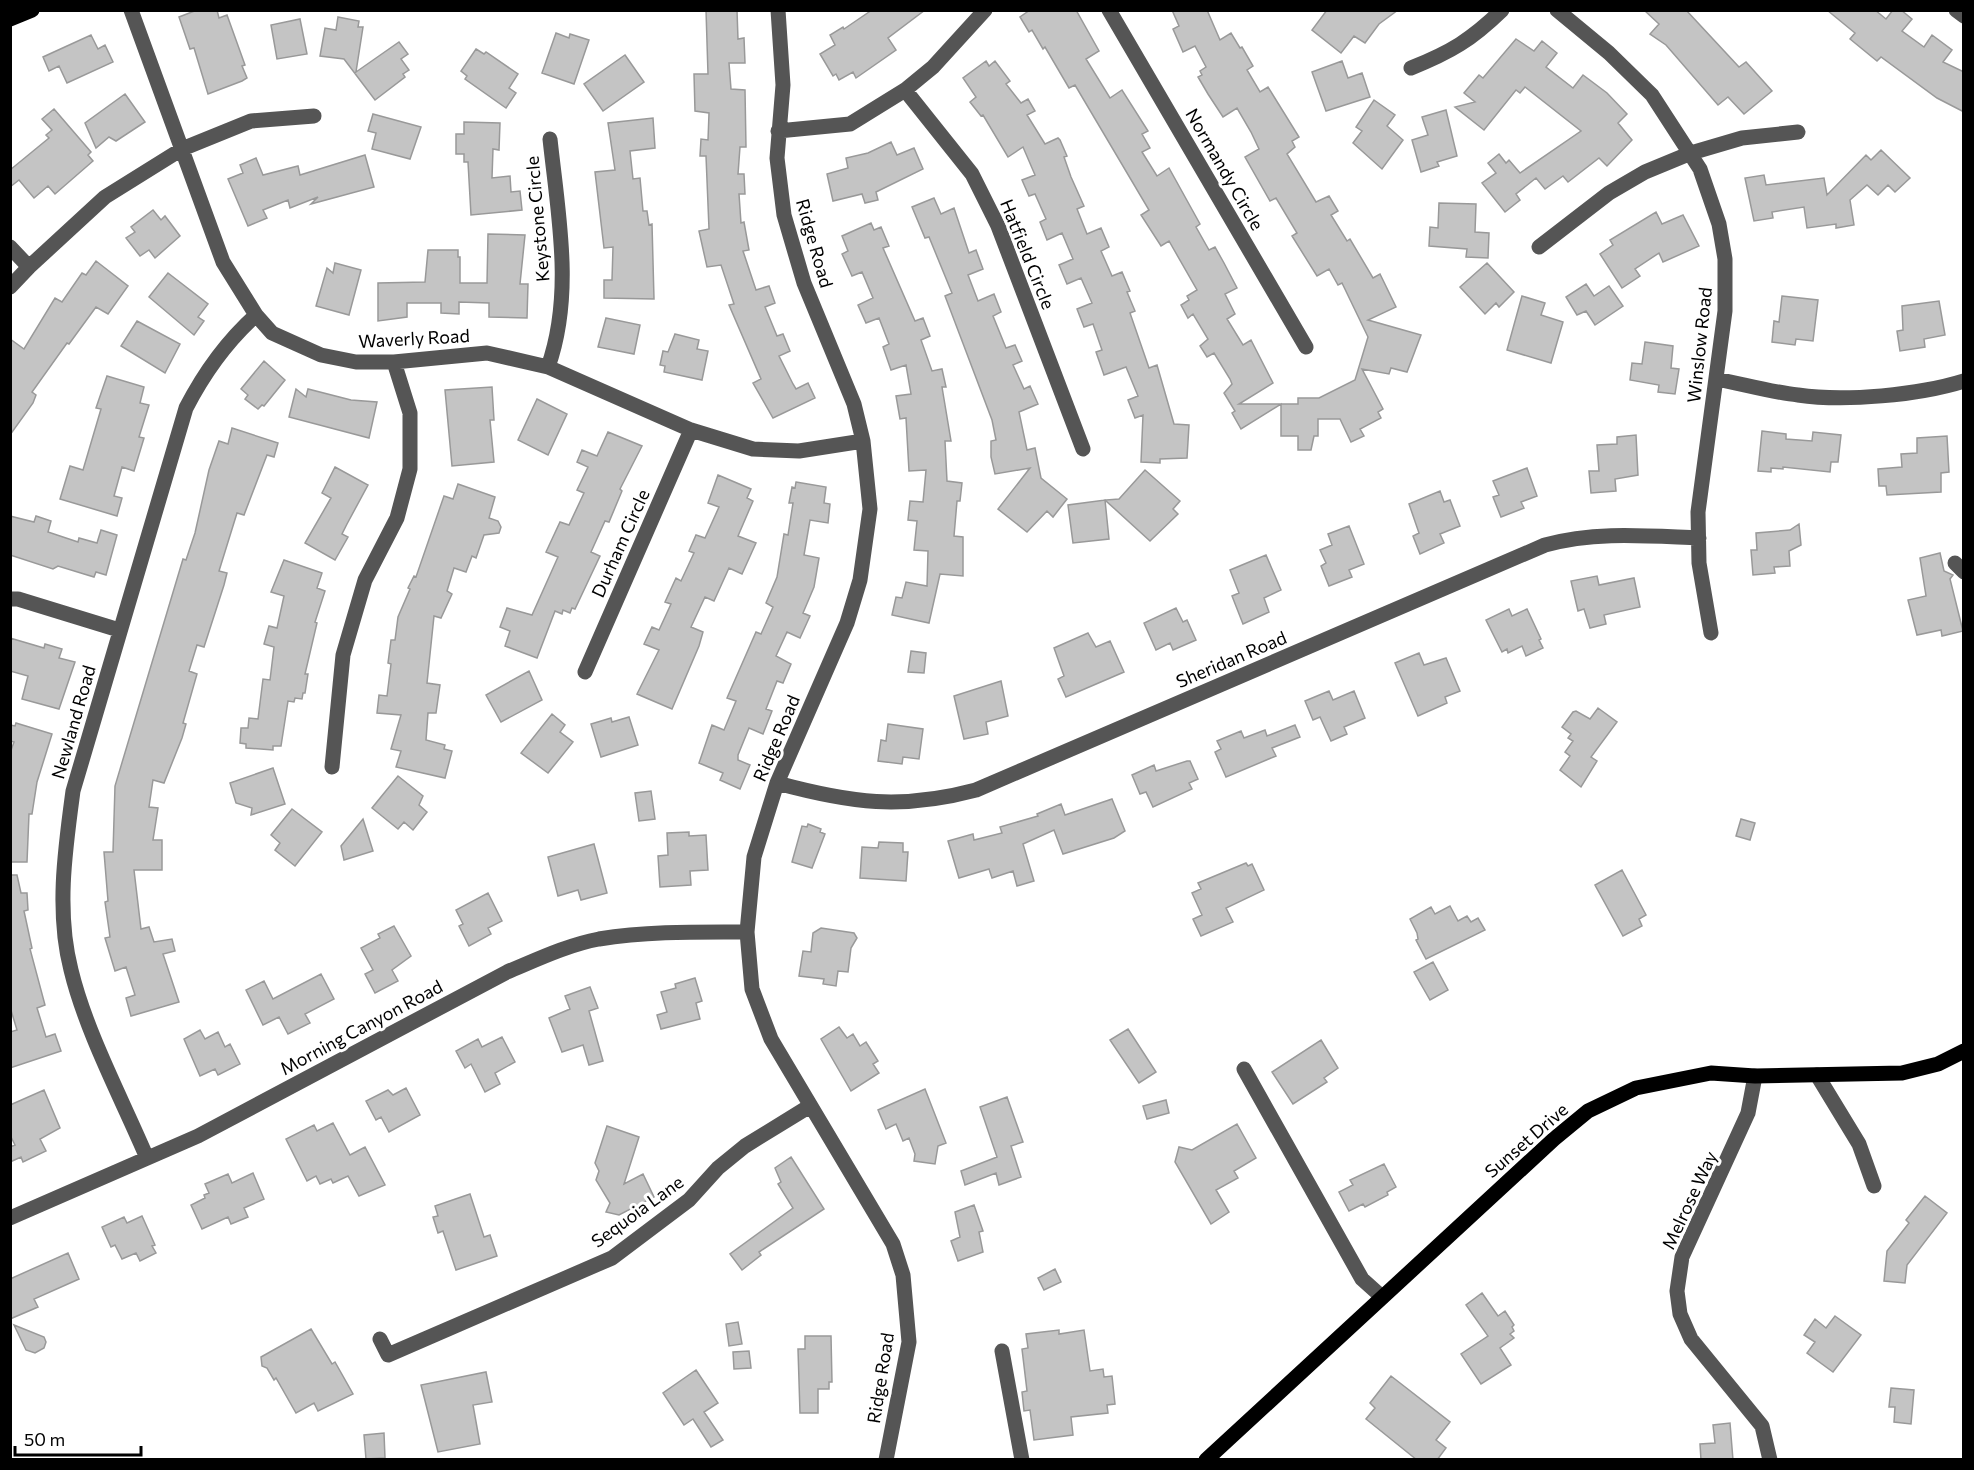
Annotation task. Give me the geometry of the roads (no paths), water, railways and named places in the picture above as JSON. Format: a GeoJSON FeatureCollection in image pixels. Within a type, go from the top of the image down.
{"type":"FeatureCollection","features":[{"type":"Feature","properties":{"kind":"main road"},"geometry":{"type":"LineString","coordinates":[[10,19],[32,10]]}},
{"type":"Feature","properties":{"kind":"main road","name":"Sunset Drive"},"geometry":{"type":"LineString","coordinates":[[1206,1460],[1554,1138],[1588,1111],[1636,1088],[1711,1073],[1755,1076],[1902,1073],[1938,1065],[1964,1051]]}},
{"type":"Feature","properties":{"kind":"street","name":"Waverly Road"},"geometry":{"type":"LineString","coordinates":[[131,10],[223,262],[256,315],[272,333],[321,355],[356,362],[394,362],[487,353],[548,367],[691,430],[753,450],[799,451],[863,441]]}},
{"type":"Feature","properties":{"kind":"street","name":"Ridge Road"},"geometry":{"type":"LineString","coordinates":[[778,10],[783,85],[777,158],[784,215],[804,283],[854,404],[863,441],[870,510],[860,580],[847,623],[777,783],[754,857],[747,932],[752,989],[767,1029],[810,1106],[893,1244],[903,1275],[909,1342],[886,1460]]}},
{"type":"Feature","properties":{"kind":"street"},"geometry":{"type":"LineString","coordinates":[[778,131],[849,124],[905,90],[933,67],[985,10]]}},
{"type":"Feature","properties":{"kind":"street","name":"Normandy Circle"},"geometry":{"type":"LineString","coordinates":[[1109,10],[1306,347]]}},
{"type":"Feature","properties":{"kind":"street"},"geometry":{"type":"LineString","coordinates":[[1411,68],[1444,55],[1474,38],[1502,10]]}},
{"type":"Feature","properties":{"kind":"street","name":"Winslow Road"},"geometry":{"type":"LineString","coordinates":[[1557,10],[1609,52],[1652,96],[1700,169],[1719,224],[1725,259],[1725,311],[1698,512],[1699,563],[1711,633]]}},
{"type":"Feature","properties":{"kind":"street"},"geometry":{"type":"LineString","coordinates":[[1956,10],[1964,16]]}},
{"type":"Feature","properties":{"kind":"street","name":"Hatfield Circle"},"geometry":{"type":"LineString","coordinates":[[905,90],[972,174],[998,226],[1083,449]]}},
{"type":"Feature","properties":{"kind":"street"},"geometry":{"type":"LineString","coordinates":[[10,287],[28,267],[105,197],[182,149],[251,121],[314,116]]}},
{"type":"Feature","properties":{"kind":"street"},"geometry":{"type":"LineString","coordinates":[[1539,247],[1609,193],[1645,172],[1691,153],[1742,138],[1798,132]]}},
{"type":"Feature","properties":{"kind":"street","name":"Keystone Circle"},"geometry":{"type":"LineString","coordinates":[[548,367],[555,347],[564,275],[550,139]]}},
{"type":"Feature","properties":{"kind":"street"},"geometry":{"type":"LineString","coordinates":[[10,248],[28,267]]}},
{"type":"Feature","properties":{"kind":"street","name":"Newland Road"},"geometry":{"type":"LineString","coordinates":[[147,1158],[80,1000],[70,968],[63,915],[64,853],[73,791],[186,408],[201,379],[214,361],[234,335],[256,315]]}},
{"type":"Feature","properties":{"kind":"street"},"geometry":{"type":"LineString","coordinates":[[332,767],[343,655],[365,580],[397,518],[410,469],[410,412],[394,362]]}},
{"type":"Feature","properties":{"kind":"street"},"geometry":{"type":"LineString","coordinates":[[1716,379],[1798,396],[1848,398],[1944,387],[1964,381]]}},
{"type":"Feature","properties":{"kind":"street","name":"Durham Circle"},"geometry":{"type":"LineString","coordinates":[[585,672],[691,430]]}},
{"type":"Feature","properties":{"kind":"street","name":"Sheridan Road"},"geometry":{"type":"LineString","coordinates":[[777,783],[830,798],[887,804],[958,795],[976,790],[1545,545],[1571,538],[1609,535],[1699,538]]}},
{"type":"Feature","properties":{"kind":"street"},"geometry":{"type":"LineString","coordinates":[[10,600],[18,599],[119,630]]}},
{"type":"Feature","properties":{"kind":"street","name":"Morning Canyon Road"},"geometry":{"type":"LineString","coordinates":[[10,1218],[198,1136],[498,977],[549,954],[597,940],[657,933],[747,932]]}},
{"type":"Feature","properties":{"kind":"street"},"geometry":{"type":"LineString","coordinates":[[1244,1069],[1362,1279],[1382,1297]]}},
{"type":"Feature","properties":{"kind":"street"},"geometry":{"type":"LineString","coordinates":[[1817,1075],[1859,1144],[1874,1186]]}},
{"type":"Feature","properties":{"kind":"street","name":"Melrose Way"},"geometry":{"type":"LineString","coordinates":[[1755,1076],[1748,1113],[1682,1257],[1677,1292],[1680,1314],[1691,1339],[1762,1426],[1770,1460]]}},
{"type":"Feature","properties":{"kind":"street","name":"Sequoia Lane"},"geometry":{"type":"LineString","coordinates":[[380,1339],[388,1355],[612,1258],[689,1200],[718,1168],[745,1146],[810,1106]]}},
{"type":"Feature","properties":{"kind":"street"},"geometry":{"type":"LineString","coordinates":[[1002,1352],[1022,1460]]}}]}
